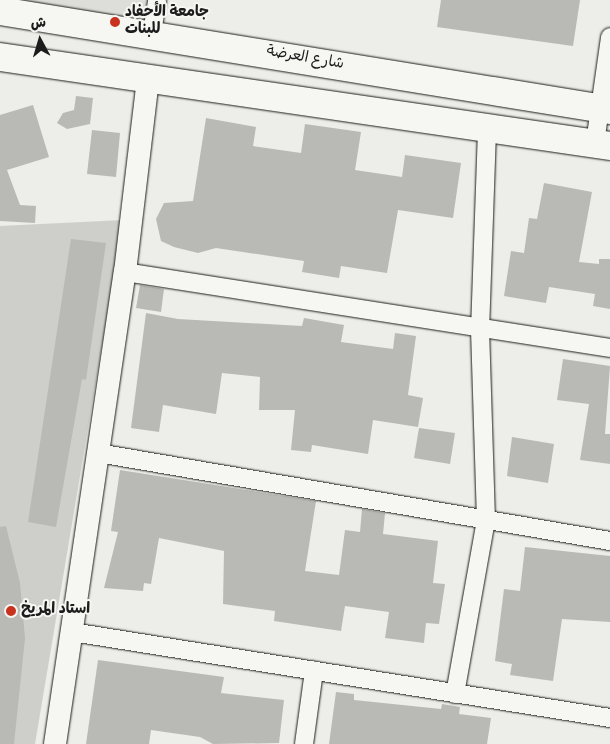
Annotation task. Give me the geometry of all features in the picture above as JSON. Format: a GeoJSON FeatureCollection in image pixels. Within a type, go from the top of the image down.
{"type":"FeatureCollection","features":[{"type":"Feature","properties":{"kind":"main road","name":"شارع العرضة"},"geometry":{"type":"LineString","coordinates":[[0,11],[152,33],[605,110]]}},
{"type":"Feature","properties":{"kind":"main road"},"geometry":{"type":"LineString","coordinates":[[0,58],[602,145]]}},
{"type":"Feature","properties":{"kind":"street"},"geometry":{"type":"LineString","coordinates":[[152,33],[158,0]]}},
{"type":"Feature","properties":{"kind":"street"},"geometry":{"type":"LineString","coordinates":[[602,145],[610,37]]}},
{"type":"Feature","properties":{"kind":"street"},"geometry":{"type":"LineString","coordinates":[[55,744],[125,272],[148,79]]}},
{"type":"Feature","properties":{"kind":"street"},"geometry":{"type":"LineString","coordinates":[[455,694],[486,520],[480,331],[486,127]]}},
{"type":"Feature","properties":{"kind":"street"},"geometry":{"type":"LineString","coordinates":[[125,272],[480,331],[610,348]]}},
{"type":"Feature","properties":{"kind":"street"},"geometry":{"type":"LineString","coordinates":[[98,453],[610,541]]}},
{"type":"Feature","properties":{"kind":"street"},"geometry":{"type":"LineString","coordinates":[[72,632],[610,718]]}},
{"type":"Feature","properties":{"kind":"street"},"geometry":{"type":"LineString","coordinates":[[304,744],[314,671]]}},
{"type":"Feature","properties":{"kind":"shaded area","name":"جامعة الأحفاد للبنات"},"geometry":{"type":"Polygon","coordinates":[[[0,0],[157,0],[152,33],[0,0]]]}},
{"type":"Feature","properties":{"kind":"shaded area"},"geometry":{"type":"Polygon","coordinates":[[[123,220],[35,744],[0,744],[0,226],[123,220]]]}},
{"type":"Feature","properties":{"kind":"building"},"geometry":{"type":"Polygon","coordinates":[[[441,0],[580,0],[573,46],[437,27],[441,0]]]}},
{"type":"Feature","properties":{"kind":"building"},"geometry":{"type":"Polygon","coordinates":[[[76,96],[93,98],[90,124],[67,129],[57,123],[63,113],[74,110],[76,96]]]}},
{"type":"Feature","properties":{"kind":"building"},"geometry":{"type":"Polygon","coordinates":[[[33,105],[49,157],[7,170],[20,205],[36,206],[35,223],[0,221],[0,115],[33,105]]]}},
{"type":"Feature","properties":{"kind":"building"},"geometry":{"type":"Polygon","coordinates":[[[206,118],[256,127],[253,146],[301,153],[305,124],[361,132],[355,170],[402,177],[405,155],[461,163],[453,218],[398,210],[387,273],[341,266],[339,278],[302,272],[304,261],[216,248],[198,253],[174,247],[161,241],[156,219],[164,203],[193,201],[206,118]]]}},
{"type":"Feature","properties":{"kind":"building"},"geometry":{"type":"Polygon","coordinates":[[[92,130],[120,133],[116,177],[87,174],[92,130]]]}},
{"type":"Feature","properties":{"kind":"building"},"geometry":{"type":"Polygon","coordinates":[[[544,183],[592,192],[579,262],[599,264],[599,259],[610,259],[610,309],[593,306],[595,294],[549,287],[546,303],[504,296],[511,251],[524,253],[529,218],[537,219],[544,183]]]}},
{"type":"Feature","properties":{"kind":"building"},"geometry":{"type":"Polygon","coordinates":[[[71,239],[106,243],[86,380],[82,379],[56,527],[28,522],[71,239]]]}},
{"type":"Feature","properties":{"kind":"building"},"geometry":{"type":"Polygon","coordinates":[[[140,285],[164,289],[161,312],[136,308],[140,285]]]}},
{"type":"Feature","properties":{"kind":"building"},"geometry":{"type":"Polygon","coordinates":[[[146,313],[178,319],[302,326],[304,318],[344,325],[341,342],[393,349],[395,333],[416,336],[408,395],[423,398],[418,427],[373,420],[368,454],[312,445],[311,452],[291,450],[295,410],[259,410],[260,377],[222,373],[216,414],[163,405],[159,432],[131,428],[146,313]]]}},
{"type":"Feature","properties":{"kind":"building"},"geometry":{"type":"Polygon","coordinates":[[[563,359],[610,366],[605,434],[610,434],[610,464],[580,460],[589,404],[557,400],[563,359]]]}},
{"type":"Feature","properties":{"kind":"building"},"geometry":{"type":"Polygon","coordinates":[[[419,428],[455,433],[450,464],[414,458],[419,428]]]}},
{"type":"Feature","properties":{"kind":"building"},"geometry":{"type":"Polygon","coordinates":[[[512,437],[554,444],[548,483],[507,476],[512,437]]]}},
{"type":"Feature","properties":{"kind":"building"},"geometry":{"type":"Polygon","coordinates":[[[120,470],[316,501],[305,571],[339,575],[345,530],[360,532],[362,509],[385,513],[383,534],[438,541],[433,583],[445,584],[439,624],[426,623],[424,643],[385,638],[389,612],[345,606],[341,631],[274,621],[275,611],[223,604],[224,551],[159,538],[151,584],[144,583],[143,591],[104,588],[118,532],[111,531],[120,470]]]}},
{"type":"Feature","properties":{"kind":"building","name":"استاد المريخ"},"geometry":{"type":"Polygon","coordinates":[[[6,526],[20,583],[25,638],[14,744],[0,744],[0,527],[6,526]]]}},
{"type":"Feature","properties":{"kind":"building"},"geometry":{"type":"Polygon","coordinates":[[[525,547],[610,556],[610,622],[562,619],[553,681],[510,675],[512,664],[495,661],[504,589],[520,591],[525,547]]]}},
{"type":"Feature","properties":{"kind":"building"},"geometry":{"type":"Polygon","coordinates":[[[98,660],[224,677],[221,693],[284,700],[279,743],[213,744],[200,737],[151,730],[149,744],[86,744],[98,660]]]}},
{"type":"Feature","properties":{"kind":"building"},"geometry":{"type":"Polygon","coordinates":[[[336,692],[354,694],[354,700],[441,709],[442,704],[460,707],[459,714],[491,718],[487,744],[329,744],[336,692]]]}},
{"type":"Feature","properties":{"kind":"place","name":"جامعة الأحفاد للبنات"},"geometry":{"type":"Point","coordinates":[115,22]}},
{"type":"Feature","properties":{"kind":"place","name":"استاد المريخ"},"geometry":{"type":"Point","coordinates":[11,611]}}]}
